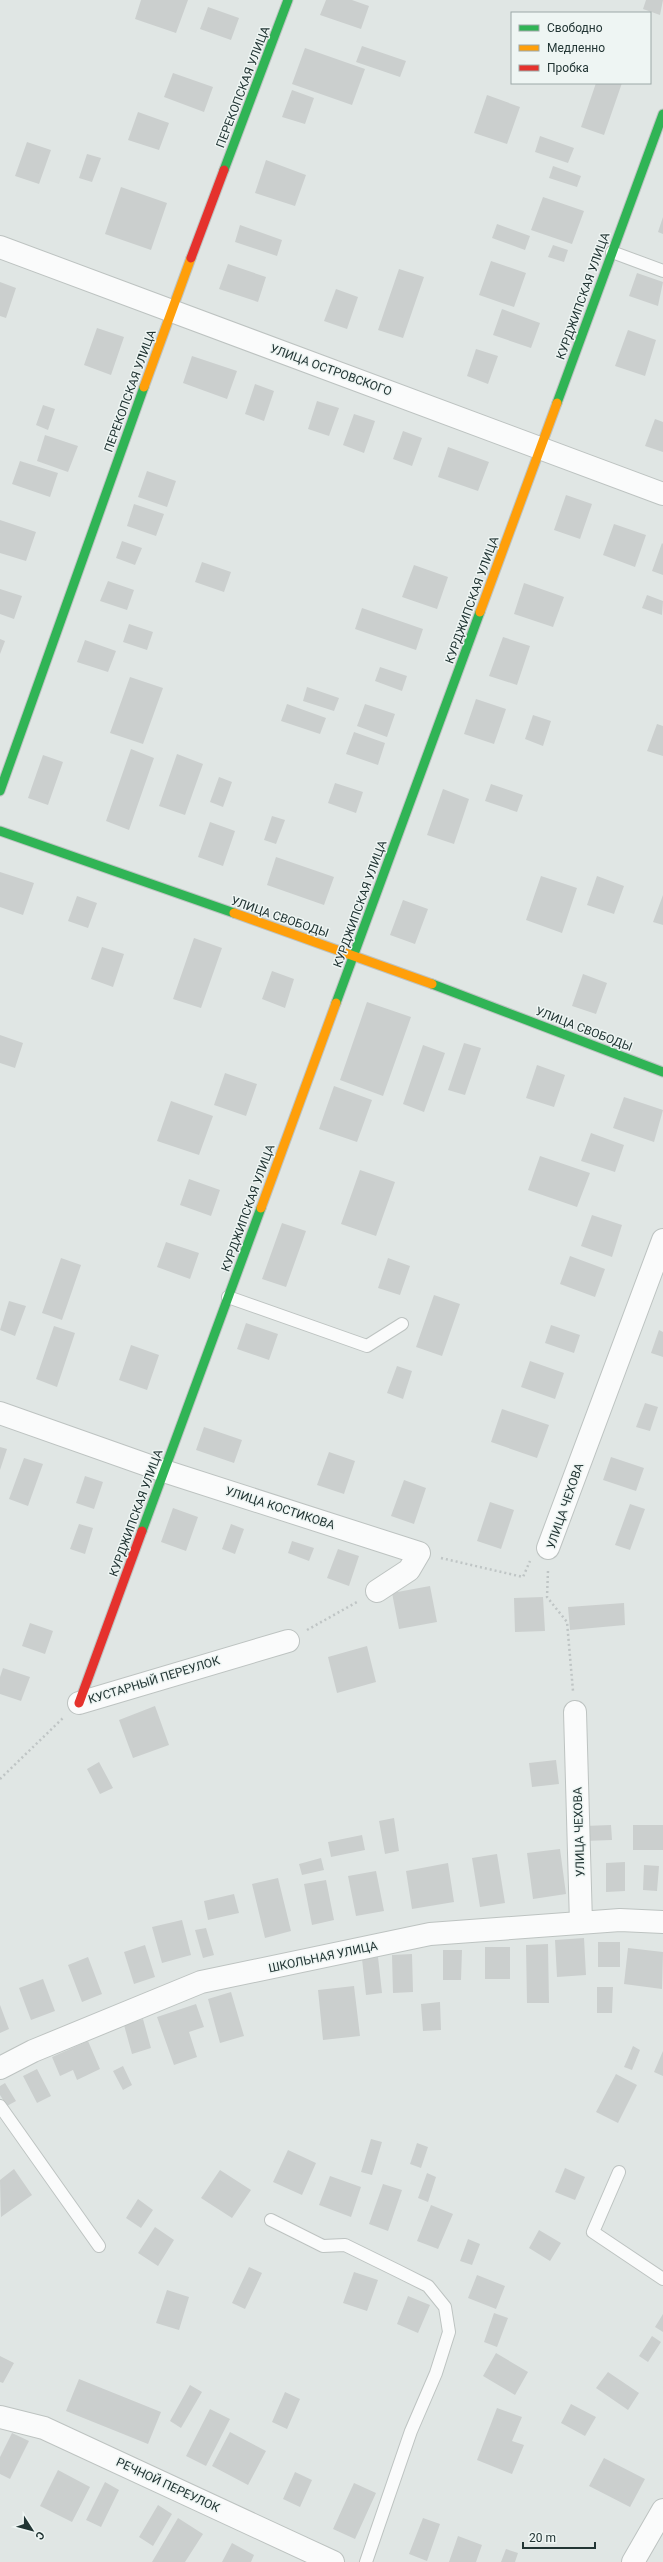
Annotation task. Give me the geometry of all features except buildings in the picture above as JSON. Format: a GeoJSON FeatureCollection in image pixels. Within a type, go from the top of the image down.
{"type":"FeatureCollection","features":[{"type":"Feature","properties":{"kind":"street","name":"ПЕРЕКОПСКАЯ УЛИЦА"},"geometry":{"type":"LineString","coordinates":[[0,791],[171,311],[288,0]]}},
{"type":"Feature","properties":{"kind":"street","name":"КУРДЖИПСКАЯ УЛИЦА"},"geometry":{"type":"LineString","coordinates":[[79,1703],[663,114]]}},
{"type":"Feature","properties":{"kind":"street","name":"УЛИЦА ОСТРОВСКОГО"},"geometry":{"type":"LineString","coordinates":[[0,246],[663,494]]}},
{"type":"Feature","properties":{"kind":"street","name":"УЛИЦА СВОБОДЫ"},"geometry":{"type":"LineString","coordinates":[[0,831],[354,955],[663,1072]]}},
{"type":"Feature","properties":{"kind":"street","name":"УЛИЦА ЧЕХОВА"},"geometry":{"type":"LineString","coordinates":[[548,1548],[663,1240]]}},
{"type":"Feature","properties":{"kind":"street","name":"УЛИЦА КОСТИКОВА"},"geometry":{"type":"LineString","coordinates":[[0,1413],[164,1471],[419,1553]]}},
{"type":"Feature","properties":{"kind":"street"},"geometry":{"type":"LineString","coordinates":[[377,1591],[409,1570],[419,1553]]}},
{"type":"Feature","properties":{"kind":"street","name":"КУСТАРНЫЙ ПЕРЕУЛОК"},"geometry":{"type":"LineString","coordinates":[[79,1703],[288,1640]]}},
{"type":"Feature","properties":{"kind":"street","name":"УЛИЦА ЧЕХОВА"},"geometry":{"type":"LineString","coordinates":[[575,1712],[581,1923]]}},
{"type":"Feature","properties":{"kind":"street","name":"ШКОЛЬНАЯ УЛИЦА"},"geometry":{"type":"LineString","coordinates":[[0,2068],[33,2051],[201,1982],[430,1934],[620,1920],[663,1922]]}},
{"type":"Feature","properties":{"kind":"street","name":"РЕЧНОЙ ПЕРЕУЛОК"},"geometry":{"type":"LineString","coordinates":[[0,2417],[44,2428],[333,2562]]}},
{"type":"Feature","properties":{"kind":"street"},"geometry":{"type":"LineString","coordinates":[[633,2562],[663,2510]]}},
{"type":"Feature","properties":{"kind":"lane"},"geometry":{"type":"LineString","coordinates":[[612,252],[663,271]]}},
{"type":"Feature","properties":{"kind":"lane"},"geometry":{"type":"LineString","coordinates":[[228,1297],[367,1346],[402,1324]]}},
{"type":"Feature","properties":{"kind":"lane"},"geometry":{"type":"LineString","coordinates":[[0,2106],[100,2246]]}},
{"type":"Feature","properties":{"kind":"lane"},"geometry":{"type":"LineString","coordinates":[[619,2172],[593,2232],[663,2279]]}},
{"type":"Feature","properties":{"kind":"lane"},"geometry":{"type":"LineString","coordinates":[[271,2220],[323,2246],[345,2245],[398,2271],[428,2286],[445,2307],[449,2332],[436,2373],[411,2431],[366,2562]]}},
{"type":"Feature","properties":{"kind":"path"},"geometry":{"type":"LineString","coordinates":[[419,1553],[523,1577],[535,1550],[548,1548]]}},
{"type":"Feature","properties":{"kind":"path","name":"УЛИЦА ЧЕХОВА"},"geometry":{"type":"LineString","coordinates":[[548,1548],[547,1597],[567,1622],[575,1712]]}},
{"type":"Feature","properties":{"kind":"path"},"geometry":{"type":"LineString","coordinates":[[288,1640],[377,1591]]}},
{"type":"Feature","properties":{"kind":"path","name":"КУСТАРНЫЙ ПЕРЕУЛОК"},"geometry":{"type":"LineString","coordinates":[[0,1779],[79,1703]]}},
{"type":"Feature","properties":{"kind":"traffic: fast"},"geometry":{"type":"LineString","coordinates":[[224,170],[288,0]]}},
{"type":"Feature","properties":{"kind":"traffic: fast"},"geometry":{"type":"LineString","coordinates":[[557,403],[663,114]]}},
{"type":"Feature","properties":{"kind":"traffic: fast"},"geometry":{"type":"LineString","coordinates":[[0,791],[144,387]]}},
{"type":"Feature","properties":{"kind":"traffic: fast"},"geometry":{"type":"LineString","coordinates":[[336,1003],[480,612]]}},
{"type":"Feature","properties":{"kind":"traffic: fast"},"geometry":{"type":"LineString","coordinates":[[0,831],[234,913]]}},
{"type":"Feature","properties":{"kind":"traffic: fast"},"geometry":{"type":"LineString","coordinates":[[432,984],[663,1072]]}},
{"type":"Feature","properties":{"kind":"traffic: fast"},"geometry":{"type":"LineString","coordinates":[[142,1531],[261,1208]]}},
{"type":"Feature","properties":{"kind":"traffic: slow"},"geometry":{"type":"LineString","coordinates":[[144,387],[191,258]]}},
{"type":"Feature","properties":{"kind":"traffic: slow"},"geometry":{"type":"LineString","coordinates":[[480,612],[557,403]]}},
{"type":"Feature","properties":{"kind":"traffic: slow"},"geometry":{"type":"LineString","coordinates":[[234,913],[432,984]]}},
{"type":"Feature","properties":{"kind":"traffic: slow"},"geometry":{"type":"LineString","coordinates":[[261,1208],[336,1003]]}},
{"type":"Feature","properties":{"kind":"traffic: jam"},"geometry":{"type":"LineString","coordinates":[[191,258],[224,170]]}},
{"type":"Feature","properties":{"kind":"traffic: jam"},"geometry":{"type":"LineString","coordinates":[[79,1703],[142,1531]]}}]}
